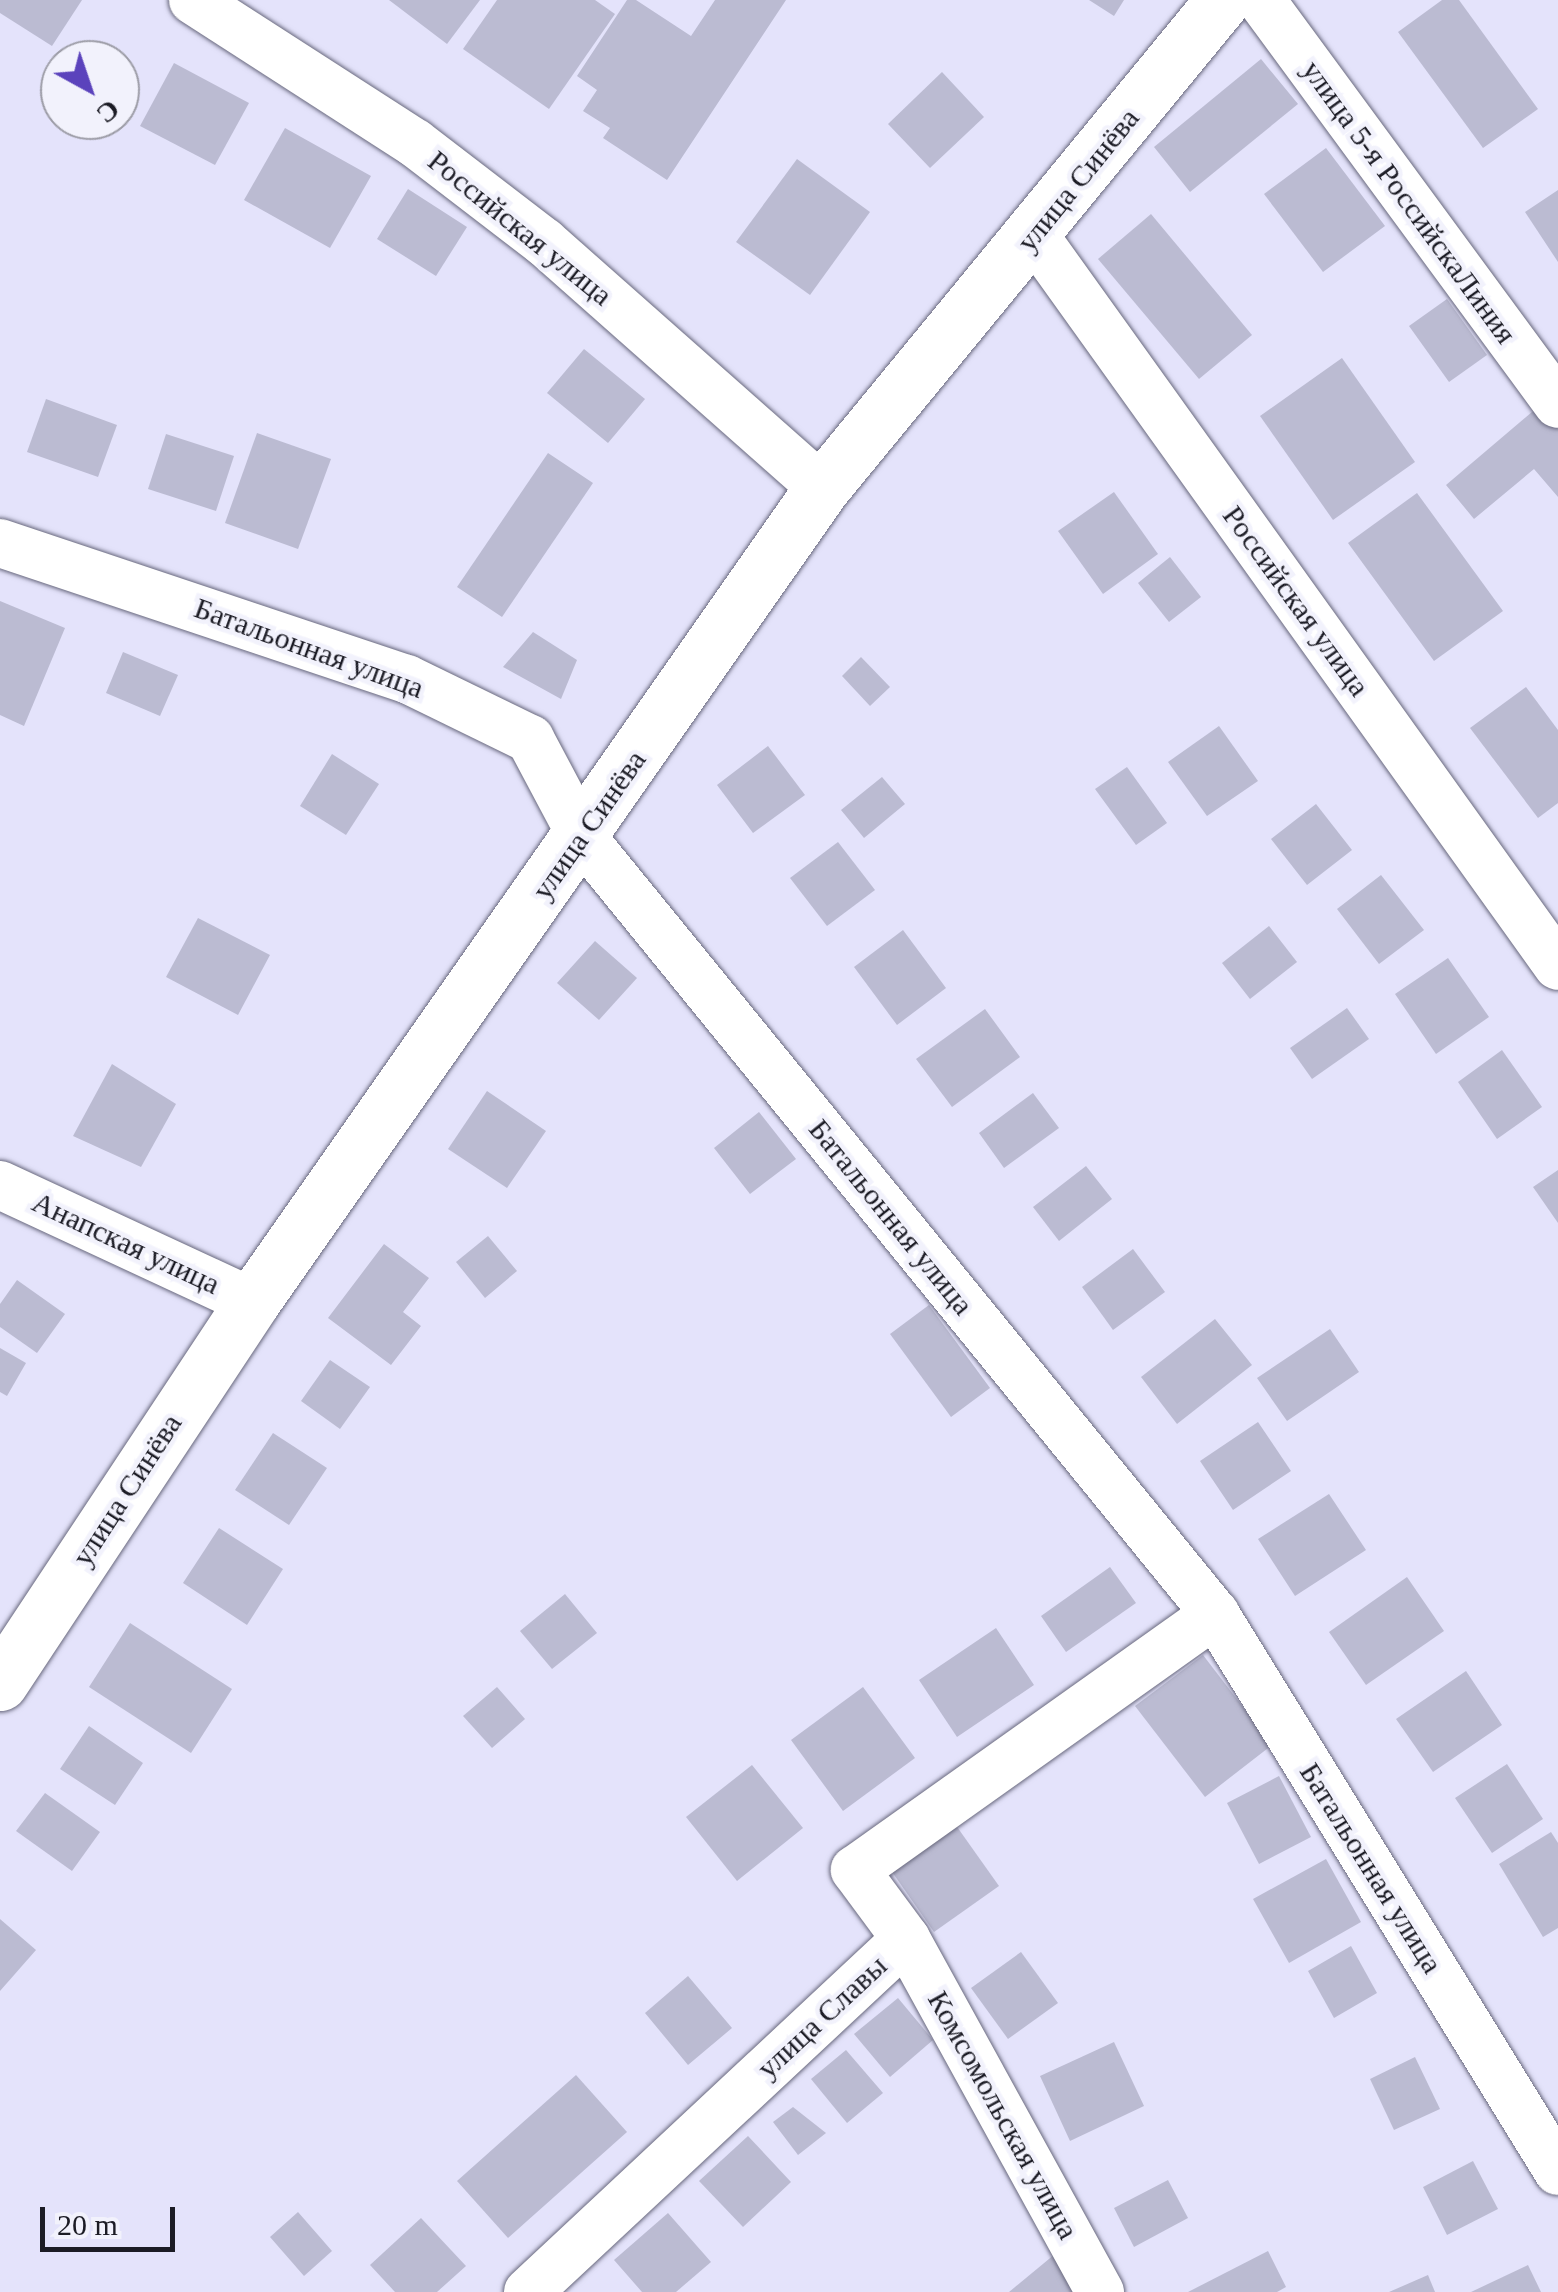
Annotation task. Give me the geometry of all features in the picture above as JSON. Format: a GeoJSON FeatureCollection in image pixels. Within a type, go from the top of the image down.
{"type":"FeatureCollection","features":[{"type":"Feature","properties":{"kind":"main road","name":"улица Синёва"},"geometry":{"type":"LineString","coordinates":[[0,1683],[252,1302],[582,837],[822,488],[1034,235],[1222,0]]}},
{"type":"Feature","properties":{"kind":"street","name":"Российская улица"},"geometry":{"type":"LineString","coordinates":[[194,0],[415,143],[544,242],[822,488]]}},
{"type":"Feature","properties":{"kind":"street","name":"улица 5-я РоссийскаЛиния"},"geometry":{"type":"LineString","coordinates":[[1261,0],[1558,404]]}},
{"type":"Feature","properties":{"kind":"street","name":"Российская улица"},"geometry":{"type":"LineString","coordinates":[[1034,235],[1558,966]]}},
{"type":"Feature","properties":{"kind":"street","name":"Батальонная улица"},"geometry":{"type":"LineString","coordinates":[[0,544],[407,679],[530,740],[582,837],[1215,1614],[1558,2172]]}},
{"type":"Feature","properties":{"kind":"street","name":"Анапская улица"},"geometry":{"type":"LineString","coordinates":[[0,1184],[252,1302]]}},
{"type":"Feature","properties":{"kind":"street","name":"улица Славы"},"geometry":{"type":"LineString","coordinates":[[528,2292],[906,1939],[855,1870],[1215,1614]]}},
{"type":"Feature","properties":{"kind":"street","name":"Комсомольская улица"},"geometry":{"type":"LineString","coordinates":[[906,1939],[1100,2292]]}},
{"type":"Feature","properties":{"kind":"building"},"geometry":{"type":"Polygon","coordinates":[[[0,0],[82,0],[56,40],[43,40],[0,13],[0,0]]]}},
{"type":"Feature","properties":{"kind":"building"},"geometry":{"type":"Polygon","coordinates":[[[389,0],[480,0],[447,44],[389,0]]]}},
{"type":"Feature","properties":{"kind":"building"},"geometry":{"type":"Polygon","coordinates":[[[497,0],[595,0],[615,14],[549,109],[463,49],[497,0]]]}},
{"type":"Feature","properties":{"kind":"building"},"geometry":{"type":"Polygon","coordinates":[[[627,0],[636,0],[691,36],[715,0],[786,0],[667,180],[603,138],[610,128],[583,111],[597,90],[577,76],[627,0]]]}},
{"type":"Feature","properties":{"kind":"building"},"geometry":{"type":"Polygon","coordinates":[[[1089,0],[1124,0],[1114,16],[1089,0]]]}},
{"type":"Feature","properties":{"kind":"building"},"geometry":{"type":"Polygon","coordinates":[[[1442,0],[1459,0],[1538,109],[1483,148],[1398,32],[1442,0]]]}},
{"type":"Feature","properties":{"kind":"building"},"geometry":{"type":"Polygon","coordinates":[[[1261,59],[1298,104],[1190,192],[1154,147],[1261,59]]]}},
{"type":"Feature","properties":{"kind":"building"},"geometry":{"type":"Polygon","coordinates":[[[174,63],[249,103],[215,165],[140,126],[174,63]]]}},
{"type":"Feature","properties":{"kind":"building"},"geometry":{"type":"Polygon","coordinates":[[[942,72],[984,117],[930,168],[888,124],[942,72]]]}},
{"type":"Feature","properties":{"kind":"building"},"geometry":{"type":"Polygon","coordinates":[[[285,128],[371,176],[330,248],[244,200],[285,128]]]}},
{"type":"Feature","properties":{"kind":"building"},"geometry":{"type":"Polygon","coordinates":[[[1326,148],[1385,226],[1323,272],[1264,194],[1326,148]]]}},
{"type":"Feature","properties":{"kind":"building"},"geometry":{"type":"Polygon","coordinates":[[[797,159],[870,212],[810,295],[736,242],[797,159]]]}},
{"type":"Feature","properties":{"kind":"building"},"geometry":{"type":"Polygon","coordinates":[[[408,189],[467,227],[436,276],[377,239],[408,189]]]}},
{"type":"Feature","properties":{"kind":"building"},"geometry":{"type":"Polygon","coordinates":[[[1558,190],[1558,262],[1525,212],[1558,190]]]}},
{"type":"Feature","properties":{"kind":"building"},"geometry":{"type":"Polygon","coordinates":[[[1151,214],[1252,335],[1199,379],[1098,259],[1151,214]]]}},
{"type":"Feature","properties":{"kind":"building"},"geometry":{"type":"Polygon","coordinates":[[[1447,299],[1487,355],[1449,382],[1409,326],[1447,299]]]}},
{"type":"Feature","properties":{"kind":"building"},"geometry":{"type":"Polygon","coordinates":[[[584,349],[645,399],[608,443],[547,393],[584,349]]]}},
{"type":"Feature","properties":{"kind":"building"},"geometry":{"type":"Polygon","coordinates":[[[1342,358],[1415,462],[1333,520],[1260,416],[1342,358]]]}},
{"type":"Feature","properties":{"kind":"building"},"geometry":{"type":"Polygon","coordinates":[[[46,399],[117,425],[98,477],[27,452],[46,399]]]}},
{"type":"Feature","properties":{"kind":"building"},"geometry":{"type":"Polygon","coordinates":[[[1539,406],[1558,429],[1558,497],[1534,469],[1474,519],[1446,485],[1539,406]]]}},
{"type":"Feature","properties":{"kind":"building"},"geometry":{"type":"Polygon","coordinates":[[[257,433],[331,459],[298,549],[225,523],[257,433]]]}},
{"type":"Feature","properties":{"kind":"building"},"geometry":{"type":"Polygon","coordinates":[[[166,434],[234,456],[216,511],[148,489],[166,434]]]}},
{"type":"Feature","properties":{"kind":"building"},"geometry":{"type":"Polygon","coordinates":[[[548,453],[593,483],[502,617],[457,587],[548,453]]]}},
{"type":"Feature","properties":{"kind":"building"},"geometry":{"type":"Polygon","coordinates":[[[1114,492],[1158,554],[1103,594],[1058,531],[1114,492]]]}},
{"type":"Feature","properties":{"kind":"building"},"geometry":{"type":"Polygon","coordinates":[[[1417,493],[1503,611],[1434,661],[1348,543],[1417,493]]]}},
{"type":"Feature","properties":{"kind":"building"},"geometry":{"type":"Polygon","coordinates":[[[1170,557],[1201,597],[1169,622],[1138,583],[1170,557]]]}},
{"type":"Feature","properties":{"kind":"building"},"geometry":{"type":"Polygon","coordinates":[[[0,601],[65,628],[24,726],[0,715],[0,601]]]}},
{"type":"Feature","properties":{"kind":"building"},"geometry":{"type":"Polygon","coordinates":[[[533,632],[577,660],[561,699],[503,667],[533,632]]]}},
{"type":"Feature","properties":{"kind":"building"},"geometry":{"type":"Polygon","coordinates":[[[123,652],[178,675],[160,716],[106,693],[123,652]]]}},
{"type":"Feature","properties":{"kind":"building"},"geometry":{"type":"Polygon","coordinates":[[[861,657],[890,687],[870,706],[842,676],[861,657]]]}},
{"type":"Feature","properties":{"kind":"building"},"geometry":{"type":"Polygon","coordinates":[[[1526,687],[1558,730],[1558,803],[1538,818],[1470,728],[1526,687]]]}},
{"type":"Feature","properties":{"kind":"building"},"geometry":{"type":"Polygon","coordinates":[[[1219,726],[1258,781],[1207,816],[1168,762],[1219,726]]]}},
{"type":"Feature","properties":{"kind":"building"},"geometry":{"type":"Polygon","coordinates":[[[768,746],[805,795],[753,833],[717,785],[768,746]]]}},
{"type":"Feature","properties":{"kind":"building"},"geometry":{"type":"Polygon","coordinates":[[[332,754],[379,784],[346,835],[300,806],[332,754]]]}},
{"type":"Feature","properties":{"kind":"building"},"geometry":{"type":"Polygon","coordinates":[[[1127,767],[1167,823],[1136,845],[1095,789],[1127,767]]]}},
{"type":"Feature","properties":{"kind":"building"},"geometry":{"type":"Polygon","coordinates":[[[882,777],[905,804],[864,838],[841,810],[882,777]]]}},
{"type":"Feature","properties":{"kind":"building"},"geometry":{"type":"Polygon","coordinates":[[[1316,804],[1352,850],[1307,885],[1271,839],[1316,804]]]}},
{"type":"Feature","properties":{"kind":"building"},"geometry":{"type":"Polygon","coordinates":[[[838,842],[875,890],[827,926],[790,878],[838,842]]]}},
{"type":"Feature","properties":{"kind":"building"},"geometry":{"type":"Polygon","coordinates":[[[1381,875],[1424,930],[1379,964],[1337,909],[1381,875]]]}},
{"type":"Feature","properties":{"kind":"building"},"geometry":{"type":"Polygon","coordinates":[[[198,918],[270,955],[238,1015],[166,977],[198,918]]]}},
{"type":"Feature","properties":{"kind":"building"},"geometry":{"type":"Polygon","coordinates":[[[1269,926],[1297,962],[1250,999],[1222,963],[1269,926]]]}},
{"type":"Feature","properties":{"kind":"building"},"geometry":{"type":"Polygon","coordinates":[[[903,930],[946,988],[897,1025],[854,967],[903,930]]]}},
{"type":"Feature","properties":{"kind":"building"},"geometry":{"type":"Polygon","coordinates":[[[595,941],[637,978],[599,1020],[557,983],[595,941]]]}},
{"type":"Feature","properties":{"kind":"building"},"geometry":{"type":"Polygon","coordinates":[[[1448,958],[1489,1017],[1436,1054],[1395,994],[1448,958]]]}},
{"type":"Feature","properties":{"kind":"building"},"geometry":{"type":"Polygon","coordinates":[[[1347,1008],[1369,1039],[1312,1079],[1290,1048],[1347,1008]]]}},
{"type":"Feature","properties":{"kind":"building"},"geometry":{"type":"Polygon","coordinates":[[[985,1009],[1020,1057],[952,1107],[916,1059],[985,1009]]]}},
{"type":"Feature","properties":{"kind":"building"},"geometry":{"type":"Polygon","coordinates":[[[1502,1050],[1542,1107],[1497,1139],[1458,1082],[1502,1050]]]}},
{"type":"Feature","properties":{"kind":"building"},"geometry":{"type":"Polygon","coordinates":[[[112,1064],[176,1104],[141,1167],[73,1136],[112,1064]]]}},
{"type":"Feature","properties":{"kind":"building"},"geometry":{"type":"Polygon","coordinates":[[[487,1091],[546,1131],[507,1188],[448,1149],[487,1091]]]}},
{"type":"Feature","properties":{"kind":"building"},"geometry":{"type":"Polygon","coordinates":[[[1033,1093],[1059,1128],[1004,1168],[979,1133],[1033,1093]]]}},
{"type":"Feature","properties":{"kind":"building"},"geometry":{"type":"Polygon","coordinates":[[[759,1112],[796,1159],[750,1194],[714,1148],[759,1112]]]}},
{"type":"Feature","properties":{"kind":"building"},"geometry":{"type":"Polygon","coordinates":[[[1086,1166],[1112,1199],[1059,1241],[1033,1207],[1086,1166]]]}},
{"type":"Feature","properties":{"kind":"building"},"geometry":{"type":"Polygon","coordinates":[[[1558,1170],[1558,1223],[1533,1187],[1558,1170]]]}},
{"type":"Feature","properties":{"kind":"building"},"geometry":{"type":"Polygon","coordinates":[[[488,1236],[517,1271],[485,1298],[456,1262],[488,1236]]]}},
{"type":"Feature","properties":{"kind":"building"},"geometry":{"type":"Polygon","coordinates":[[[384,1244],[429,1278],[403,1312],[421,1326],[391,1365],[328,1318],[384,1244]]]}},
{"type":"Feature","properties":{"kind":"building"},"geometry":{"type":"Polygon","coordinates":[[[1133,1249],[1165,1292],[1113,1330],[1082,1287],[1133,1249]]]}},
{"type":"Feature","properties":{"kind":"building"},"geometry":{"type":"Polygon","coordinates":[[[17,1280],[65,1314],[37,1353],[0,1327],[0,1304],[17,1280]]]}},
{"type":"Feature","properties":{"kind":"building"},"geometry":{"type":"Polygon","coordinates":[[[929,1305],[990,1388],[951,1417],[890,1334],[929,1305]]]}},
{"type":"Feature","properties":{"kind":"building"},"geometry":{"type":"Polygon","coordinates":[[[1215,1319],[1252,1365],[1177,1424],[1141,1377],[1215,1319]]]}},
{"type":"Feature","properties":{"kind":"building"},"geometry":{"type":"Polygon","coordinates":[[[1330,1329],[1359,1372],[1287,1421],[1257,1378],[1330,1329]]]}},
{"type":"Feature","properties":{"kind":"building"},"geometry":{"type":"Polygon","coordinates":[[[0,1348],[26,1363],[7,1396],[0,1392],[0,1348]]]}},
{"type":"Feature","properties":{"kind":"building"},"geometry":{"type":"Polygon","coordinates":[[[330,1360],[370,1387],[340,1429],[301,1401],[330,1360]]]}},
{"type":"Feature","properties":{"kind":"building"},"geometry":{"type":"Polygon","coordinates":[[[1258,1422],[1291,1471],[1233,1510],[1200,1461],[1258,1422]]]}},
{"type":"Feature","properties":{"kind":"building"},"geometry":{"type":"Polygon","coordinates":[[[273,1433],[327,1468],[289,1525],[235,1490],[273,1433]]]}},
{"type":"Feature","properties":{"kind":"building"},"geometry":{"type":"Polygon","coordinates":[[[1329,1494],[1366,1550],[1295,1596],[1258,1539],[1329,1494]]]}},
{"type":"Feature","properties":{"kind":"building"},"geometry":{"type":"Polygon","coordinates":[[[219,1528],[283,1569],[247,1625],[183,1583],[219,1528]]]}},
{"type":"Feature","properties":{"kind":"building"},"geometry":{"type":"Polygon","coordinates":[[[1110,1567],[1136,1603],[1066,1652],[1041,1616],[1110,1567]]]}},
{"type":"Feature","properties":{"kind":"building"},"geometry":{"type":"Polygon","coordinates":[[[1407,1577],[1444,1631],[1366,1685],[1329,1632],[1407,1577]]]}},
{"type":"Feature","properties":{"kind":"building"},"geometry":{"type":"Polygon","coordinates":[[[565,1594],[597,1633],[552,1669],[520,1631],[565,1594]]]}},
{"type":"Feature","properties":{"kind":"building"},"geometry":{"type":"Polygon","coordinates":[[[130,1623],[232,1689],[191,1753],[89,1687],[130,1623]]]}},
{"type":"Feature","properties":{"kind":"building"},"geometry":{"type":"Polygon","coordinates":[[[996,1628],[1034,1685],[957,1737],[919,1680],[996,1628]]]}},
{"type":"Feature","properties":{"kind":"building"},"geometry":{"type":"Polygon","coordinates":[[[1203,1655],[1272,1745],[1205,1797],[1135,1706],[1203,1655]]]}},
{"type":"Feature","properties":{"kind":"building"},"geometry":{"type":"Polygon","coordinates":[[[1466,1671],[1502,1725],[1433,1772],[1396,1719],[1466,1671]]]}},
{"type":"Feature","properties":{"kind":"building"},"geometry":{"type":"Polygon","coordinates":[[[497,1687],[525,1719],[492,1748],[463,1716],[497,1687]]]}},
{"type":"Feature","properties":{"kind":"building"},"geometry":{"type":"Polygon","coordinates":[[[863,1687],[915,1758],[843,1811],[791,1740],[863,1687]]]}},
{"type":"Feature","properties":{"kind":"building"},"geometry":{"type":"Polygon","coordinates":[[[89,1726],[143,1763],[115,1805],[60,1769],[89,1726]]]}},
{"type":"Feature","properties":{"kind":"building"},"geometry":{"type":"Polygon","coordinates":[[[1507,1764],[1543,1819],[1492,1853],[1455,1798],[1507,1764]]]}},
{"type":"Feature","properties":{"kind":"building"},"geometry":{"type":"Polygon","coordinates":[[[752,1765],[803,1828],[737,1881],[686,1817],[752,1765]]]}},
{"type":"Feature","properties":{"kind":"building"},"geometry":{"type":"Polygon","coordinates":[[[1279,1776],[1311,1837],[1259,1864],[1227,1803],[1279,1776]]]}},
{"type":"Feature","properties":{"kind":"building"},"geometry":{"type":"Polygon","coordinates":[[[45,1793],[100,1832],[72,1871],[16,1831],[45,1793]]]}},
{"type":"Feature","properties":{"kind":"building"},"geometry":{"type":"Polygon","coordinates":[[[955,1824],[999,1886],[934,1932],[890,1869],[955,1824]]]}},
{"type":"Feature","properties":{"kind":"building"},"geometry":{"type":"Polygon","coordinates":[[[1551,1832],[1558,1843],[1558,1928],[1543,1937],[1499,1864],[1551,1832]]]}},
{"type":"Feature","properties":{"kind":"building"},"geometry":{"type":"Polygon","coordinates":[[[1326,1859],[1361,1922],[1289,1963],[1253,1899],[1326,1859]]]}},
{"type":"Feature","properties":{"kind":"building"},"geometry":{"type":"Polygon","coordinates":[[[0,1919],[36,1950],[0,1991],[0,1919]]]}},
{"type":"Feature","properties":{"kind":"building"},"geometry":{"type":"Polygon","coordinates":[[[1351,1946],[1377,1993],[1334,2018],[1308,1971],[1351,1946]]]}},
{"type":"Feature","properties":{"kind":"building"},"geometry":{"type":"Polygon","coordinates":[[[1021,1952],[1058,2003],[1008,2039],[971,1988],[1021,1952]]]}},
{"type":"Feature","properties":{"kind":"building"},"geometry":{"type":"Polygon","coordinates":[[[688,1976],[732,2028],[688,2065],[645,2013],[688,1976]]]}},
{"type":"Feature","properties":{"kind":"building"},"geometry":{"type":"Polygon","coordinates":[[[898,1998],[933,2040],[890,2077],[854,2034],[898,1998]]]}},
{"type":"Feature","properties":{"kind":"building"},"geometry":{"type":"Polygon","coordinates":[[[1114,2042],[1144,2106],[1070,2141],[1040,2076],[1114,2042]]]}},
{"type":"Feature","properties":{"kind":"building"},"geometry":{"type":"Polygon","coordinates":[[[846,2050],[883,2093],[847,2123],[811,2079],[846,2050]]]}},
{"type":"Feature","properties":{"kind":"building"},"geometry":{"type":"Polygon","coordinates":[[[1415,2057],[1440,2109],[1394,2130],[1370,2079],[1415,2057]]]}},
{"type":"Feature","properties":{"kind":"building"},"geometry":{"type":"Polygon","coordinates":[[[576,2075],[627,2132],[508,2238],[457,2181],[576,2075]]]}},
{"type":"Feature","properties":{"kind":"building"},"geometry":{"type":"Polygon","coordinates":[[[793,2107],[826,2133],[798,2155],[773,2122],[793,2107]]]}},
{"type":"Feature","properties":{"kind":"building"},"geometry":{"type":"Polygon","coordinates":[[[748,2136],[791,2182],[743,2227],[699,2181],[748,2136]]]}},
{"type":"Feature","properties":{"kind":"building"},"geometry":{"type":"Polygon","coordinates":[[[1473,2161],[1498,2209],[1447,2235],[1423,2187],[1473,2161]]]}},
{"type":"Feature","properties":{"kind":"building"},"geometry":{"type":"Polygon","coordinates":[[[1168,2180],[1188,2218],[1134,2247],[1114,2208],[1168,2180]]]}},
{"type":"Feature","properties":{"kind":"building"},"geometry":{"type":"Polygon","coordinates":[[[298,2212],[332,2251],[304,2276],[270,2237],[298,2212]]]}},
{"type":"Feature","properties":{"kind":"building"},"geometry":{"type":"Polygon","coordinates":[[[668,2213],[711,2262],[676,2292],[642,2292],[614,2260],[668,2213]]]}},
{"type":"Feature","properties":{"kind":"building"},"geometry":{"type":"Polygon","coordinates":[[[421,2218],[466,2266],[437,2292],[395,2292],[370,2265],[421,2218]]]}},
{"type":"Feature","properties":{"kind":"building"},"geometry":{"type":"Polygon","coordinates":[[[1268,2251],[1286,2287],[1277,2292],[1188,2292],[1268,2251]]]}},
{"type":"Feature","properties":{"kind":"building"},"geometry":{"type":"Polygon","coordinates":[[[1055,2254],[1085,2292],[1009,2292],[1055,2254]]]}},
{"type":"Feature","properties":{"kind":"building"},"geometry":{"type":"Polygon","coordinates":[[[1528,2265],[1541,2292],[1471,2292],[1528,2265]]]}},
{"type":"Feature","properties":{"kind":"building"},"geometry":{"type":"Polygon","coordinates":[[[1428,2275],[1435,2292],[1389,2292],[1428,2275]]]}}]}
